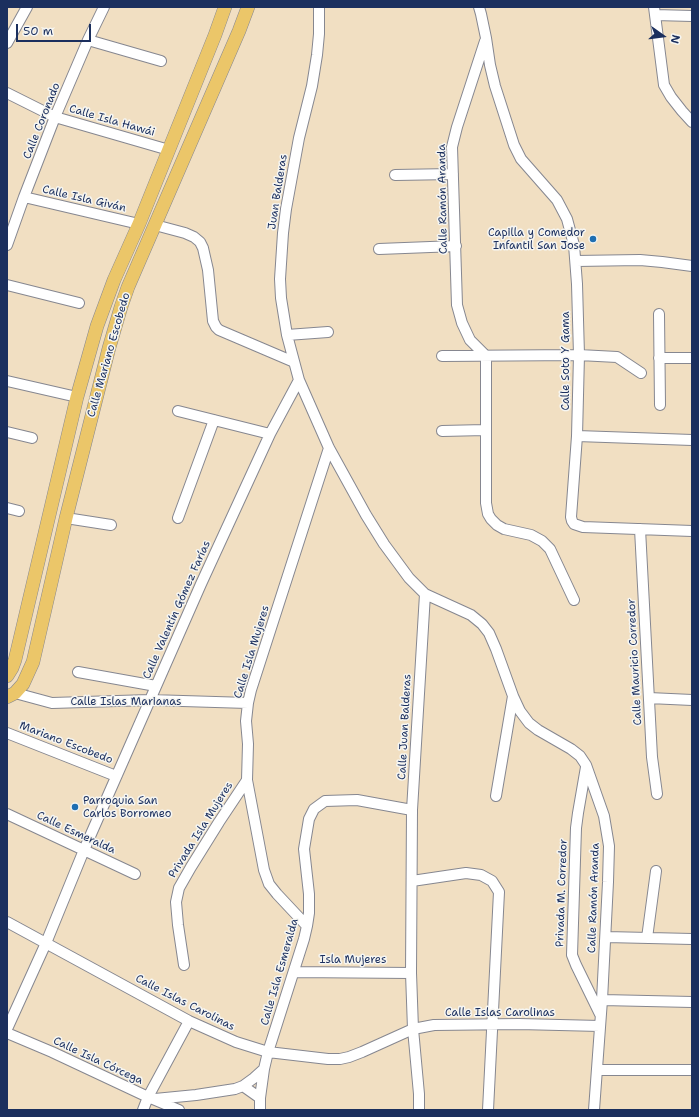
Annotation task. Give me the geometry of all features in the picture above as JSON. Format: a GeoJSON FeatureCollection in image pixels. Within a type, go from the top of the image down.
{"type":"FeatureCollection","features":[{"type":"Feature","properties":{"kind":"main road","name":"Calle Mariano Escobedo"},"geometry":{"type":"LineString","coordinates":[[7,677],[15,660],[77,397],[104,307],[169,150],[225,7]]}},
{"type":"Feature","properties":{"kind":"main road","name":"Calle Mariano Escobedo"},"geometry":{"type":"LineString","coordinates":[[11,695],[23,684],[33,662],[66,518],[115,325],[128,287],[248,9]]}},
{"type":"Feature","properties":{"kind":"street"},"geometry":{"type":"LineString","coordinates":[[7,43],[27,7]]}},
{"type":"Feature","properties":{"kind":"street","name":"Calle Coronado"},"geometry":{"type":"LineString","coordinates":[[7,245],[24,197],[56,117],[88,40],[104,7]]}},
{"type":"Feature","properties":{"kind":"street","name":"Juan Balderas"},"geometry":{"type":"LineString","coordinates":[[299,380],[287,335],[281,298],[280,279],[286,209],[299,138],[312,86],[317,55],[319,7]]}},
{"type":"Feature","properties":{"kind":"street","name":"Calle Soto Y Gama"},"geometry":{"type":"LineString","coordinates":[[480,11],[495,86],[514,145],[521,159],[557,200],[567,219],[574,245],[576,261],[579,355],[577,436],[571,517],[572,521],[574,524],[583,527],[640,529]]}},
{"type":"Feature","properties":{"kind":"street"},"geometry":{"type":"LineString","coordinates":[[692,16],[660,11],[664,85],[671,97],[692,122]]}},
{"type":"Feature","properties":{"kind":"street","name":"Calle Ramón Aranda"},"geometry":{"type":"LineString","coordinates":[[486,38],[452,147],[457,305],[462,323],[470,340],[486,356]]}},
{"type":"Feature","properties":{"kind":"street"},"geometry":{"type":"LineString","coordinates":[[88,40],[161,61]]}},
{"type":"Feature","properties":{"kind":"street","name":"Calle Isla Hawái"},"geometry":{"type":"LineString","coordinates":[[7,93],[56,117],[169,150]]}},
{"type":"Feature","properties":{"kind":"street"},"geometry":{"type":"LineString","coordinates":[[395,175],[453,174]]}},
{"type":"Feature","properties":{"kind":"street","name":"Calle Isla Giván"},"geometry":{"type":"LineString","coordinates":[[24,197],[139,224]]}},
{"type":"Feature","properties":{"kind":"street"},"geometry":{"type":"LineString","coordinates":[[155,225],[185,233],[194,237],[200,242],[203,248],[208,270],[213,321],[219,330],[294,362]]}},
{"type":"Feature","properties":{"kind":"street"},"geometry":{"type":"LineString","coordinates":[[379,249],[456,246]]}},
{"type":"Feature","properties":{"kind":"street"},"geometry":{"type":"LineString","coordinates":[[576,261],[640,260],[692,266]]}},
{"type":"Feature","properties":{"kind":"street"},"geometry":{"type":"LineString","coordinates":[[7,285],[79,303]]}},
{"type":"Feature","properties":{"kind":"street"},"geometry":{"type":"LineString","coordinates":[[659,314],[660,405]]}},
{"type":"Feature","properties":{"kind":"street"},"geometry":{"type":"LineString","coordinates":[[287,335],[328,332]]}},
{"type":"Feature","properties":{"kind":"street"},"geometry":{"type":"LineString","coordinates":[[442,356],[579,355],[617,357],[641,373]]}},
{"type":"Feature","properties":{"kind":"street"},"geometry":{"type":"LineString","coordinates":[[486,356],[485,430],[486,503],[488,514],[497,525],[504,529],[531,535],[542,541],[550,549],[574,600]]}},
{"type":"Feature","properties":{"kind":"street"},"geometry":{"type":"LineString","coordinates":[[659,358],[692,358]]}},
{"type":"Feature","properties":{"kind":"street"},"geometry":{"type":"LineString","coordinates":[[299,380],[329,448],[366,515],[384,544],[406,573],[425,594]]}},
{"type":"Feature","properties":{"kind":"street","name":"Calle Valentín Gómez Farías"},"geometry":{"type":"LineString","coordinates":[[7,1029],[201,584],[270,434],[299,380]]}},
{"type":"Feature","properties":{"kind":"street"},"geometry":{"type":"LineString","coordinates":[[7,381],[77,397]]}},
{"type":"Feature","properties":{"kind":"street"},"geometry":{"type":"LineString","coordinates":[[178,411],[270,434]]}},
{"type":"Feature","properties":{"kind":"street"},"geometry":{"type":"LineString","coordinates":[[178,518],[214,420]]}},
{"type":"Feature","properties":{"kind":"street"},"geometry":{"type":"LineString","coordinates":[[442,431],[485,430]]}},
{"type":"Feature","properties":{"kind":"street"},"geometry":{"type":"LineString","coordinates":[[7,432],[32,438]]}},
{"type":"Feature","properties":{"kind":"street"},"geometry":{"type":"LineString","coordinates":[[577,436],[692,440]]}},
{"type":"Feature","properties":{"kind":"street","name":"Calle Isla Mujeres"},"geometry":{"type":"LineString","coordinates":[[307,926],[269,884],[264,870],[247,780],[248,744],[246,721],[251,690],[329,448]]}},
{"type":"Feature","properties":{"kind":"street"},"geometry":{"type":"LineString","coordinates":[[7,508],[19,511]]}},
{"type":"Feature","properties":{"kind":"street"},"geometry":{"type":"LineString","coordinates":[[66,518],[111,525]]}},
{"type":"Feature","properties":{"kind":"street"},"geometry":{"type":"LineString","coordinates":[[640,529],[692,531]]}},
{"type":"Feature","properties":{"kind":"street","name":"Calle Mauricio Corredor"},"geometry":{"type":"LineString","coordinates":[[640,529],[652,757],[657,794]]}},
{"type":"Feature","properties":{"kind":"street","name":"Calle Ramón Aranda"},"geometry":{"type":"LineString","coordinates":[[425,594],[471,615],[482,624],[489,633],[496,649],[520,711],[529,723],[538,730],[571,749],[580,756],[586,765],[604,816],[608,846],[606,937],[594,1110]]}},
{"type":"Feature","properties":{"kind":"street","name":"Calle Juan Balderas"},"geometry":{"type":"LineString","coordinates":[[420,1110],[413,1029],[411,973],[412,810],[425,594]]}},
{"type":"Feature","properties":{"kind":"street"},"geometry":{"type":"LineString","coordinates":[[78,672],[156,686]]}},
{"type":"Feature","properties":{"kind":"street","name":"Calle Islas Marianas"},"geometry":{"type":"LineString","coordinates":[[11,695],[52,703],[150,700],[248,703]]}},
{"type":"Feature","properties":{"kind":"street"},"geometry":{"type":"LineString","coordinates":[[496,796],[513,696]]}},
{"type":"Feature","properties":{"kind":"street"},"geometry":{"type":"LineString","coordinates":[[649,698],[692,700]]}},
{"type":"Feature","properties":{"kind":"street","name":"Mariano Escobedo"},"geometry":{"type":"LineString","coordinates":[[7,733],[116,776]]}},
{"type":"Feature","properties":{"kind":"street","name":"Privada M. Corredor"},"geometry":{"type":"LineString","coordinates":[[586,765],[576,828],[572,955],[600,1015]]}},
{"type":"Feature","properties":{"kind":"street","name":"Privada Isla Mujeres"},"geometry":{"type":"LineString","coordinates":[[184,965],[176,902],[179,888],[218,822],[247,780]]}},
{"type":"Feature","properties":{"kind":"street","name":"Calle Isla Esmeralda"},"geometry":{"type":"LineString","coordinates":[[260,1110],[264,1069],[268,1052],[307,926],[309,894],[304,849],[309,819],[314,809],[326,801],[357,800],[412,810]]}},
{"type":"Feature","properties":{"kind":"street","name":"Calle Esmeralda"},"geometry":{"type":"LineString","coordinates":[[7,814],[134,874]]}},
{"type":"Feature","properties":{"kind":"street"},"geometry":{"type":"LineString","coordinates":[[646,938],[656,871]]}},
{"type":"Feature","properties":{"kind":"street"},"geometry":{"type":"LineString","coordinates":[[412,881],[466,873],[481,875],[492,881],[499,892],[488,1110]]}},
{"type":"Feature","properties":{"kind":"street","name":"Calle Islas Carolinas"},"geometry":{"type":"LineString","coordinates":[[7,922],[189,1021],[236,1042],[268,1052],[340,1059],[349,1057],[413,1029],[434,1025],[519,1024],[600,1026]]}},
{"type":"Feature","properties":{"kind":"street"},"geometry":{"type":"LineString","coordinates":[[606,937],[692,939]]}},
{"type":"Feature","properties":{"kind":"street","name":"Isla Mujeres"},"geometry":{"type":"LineString","coordinates":[[294,972],[411,973]]}},
{"type":"Feature","properties":{"kind":"street"},"geometry":{"type":"LineString","coordinates":[[602,1000],[692,1002]]}},
{"type":"Feature","properties":{"kind":"street"},"geometry":{"type":"LineString","coordinates":[[143,1110],[151,1098],[189,1021]]}},
{"type":"Feature","properties":{"kind":"street","name":"Calle Isla Córcega"},"geometry":{"type":"LineString","coordinates":[[7,1033],[179,1110]]}},
{"type":"Feature","properties":{"kind":"street"},"geometry":{"type":"LineString","coordinates":[[151,1098],[225,1091],[243,1086],[264,1069]]}},
{"type":"Feature","properties":{"kind":"street"},"geometry":{"type":"LineString","coordinates":[[597,1070],[692,1070]]}},
{"type":"Feature","properties":{"kind":"street"},"geometry":{"type":"LineString","coordinates":[[243,1086],[260,1098]]}},
{"type":"Feature","properties":{"kind":"place","name":"Capilla y Comedor Infantil San Jose"},"geometry":{"type":"Point","coordinates":[593,239]}},
{"type":"Feature","properties":{"kind":"place","name":"Parroquia San Carlos Borromeo"},"geometry":{"type":"Point","coordinates":[75,807]}}]}
